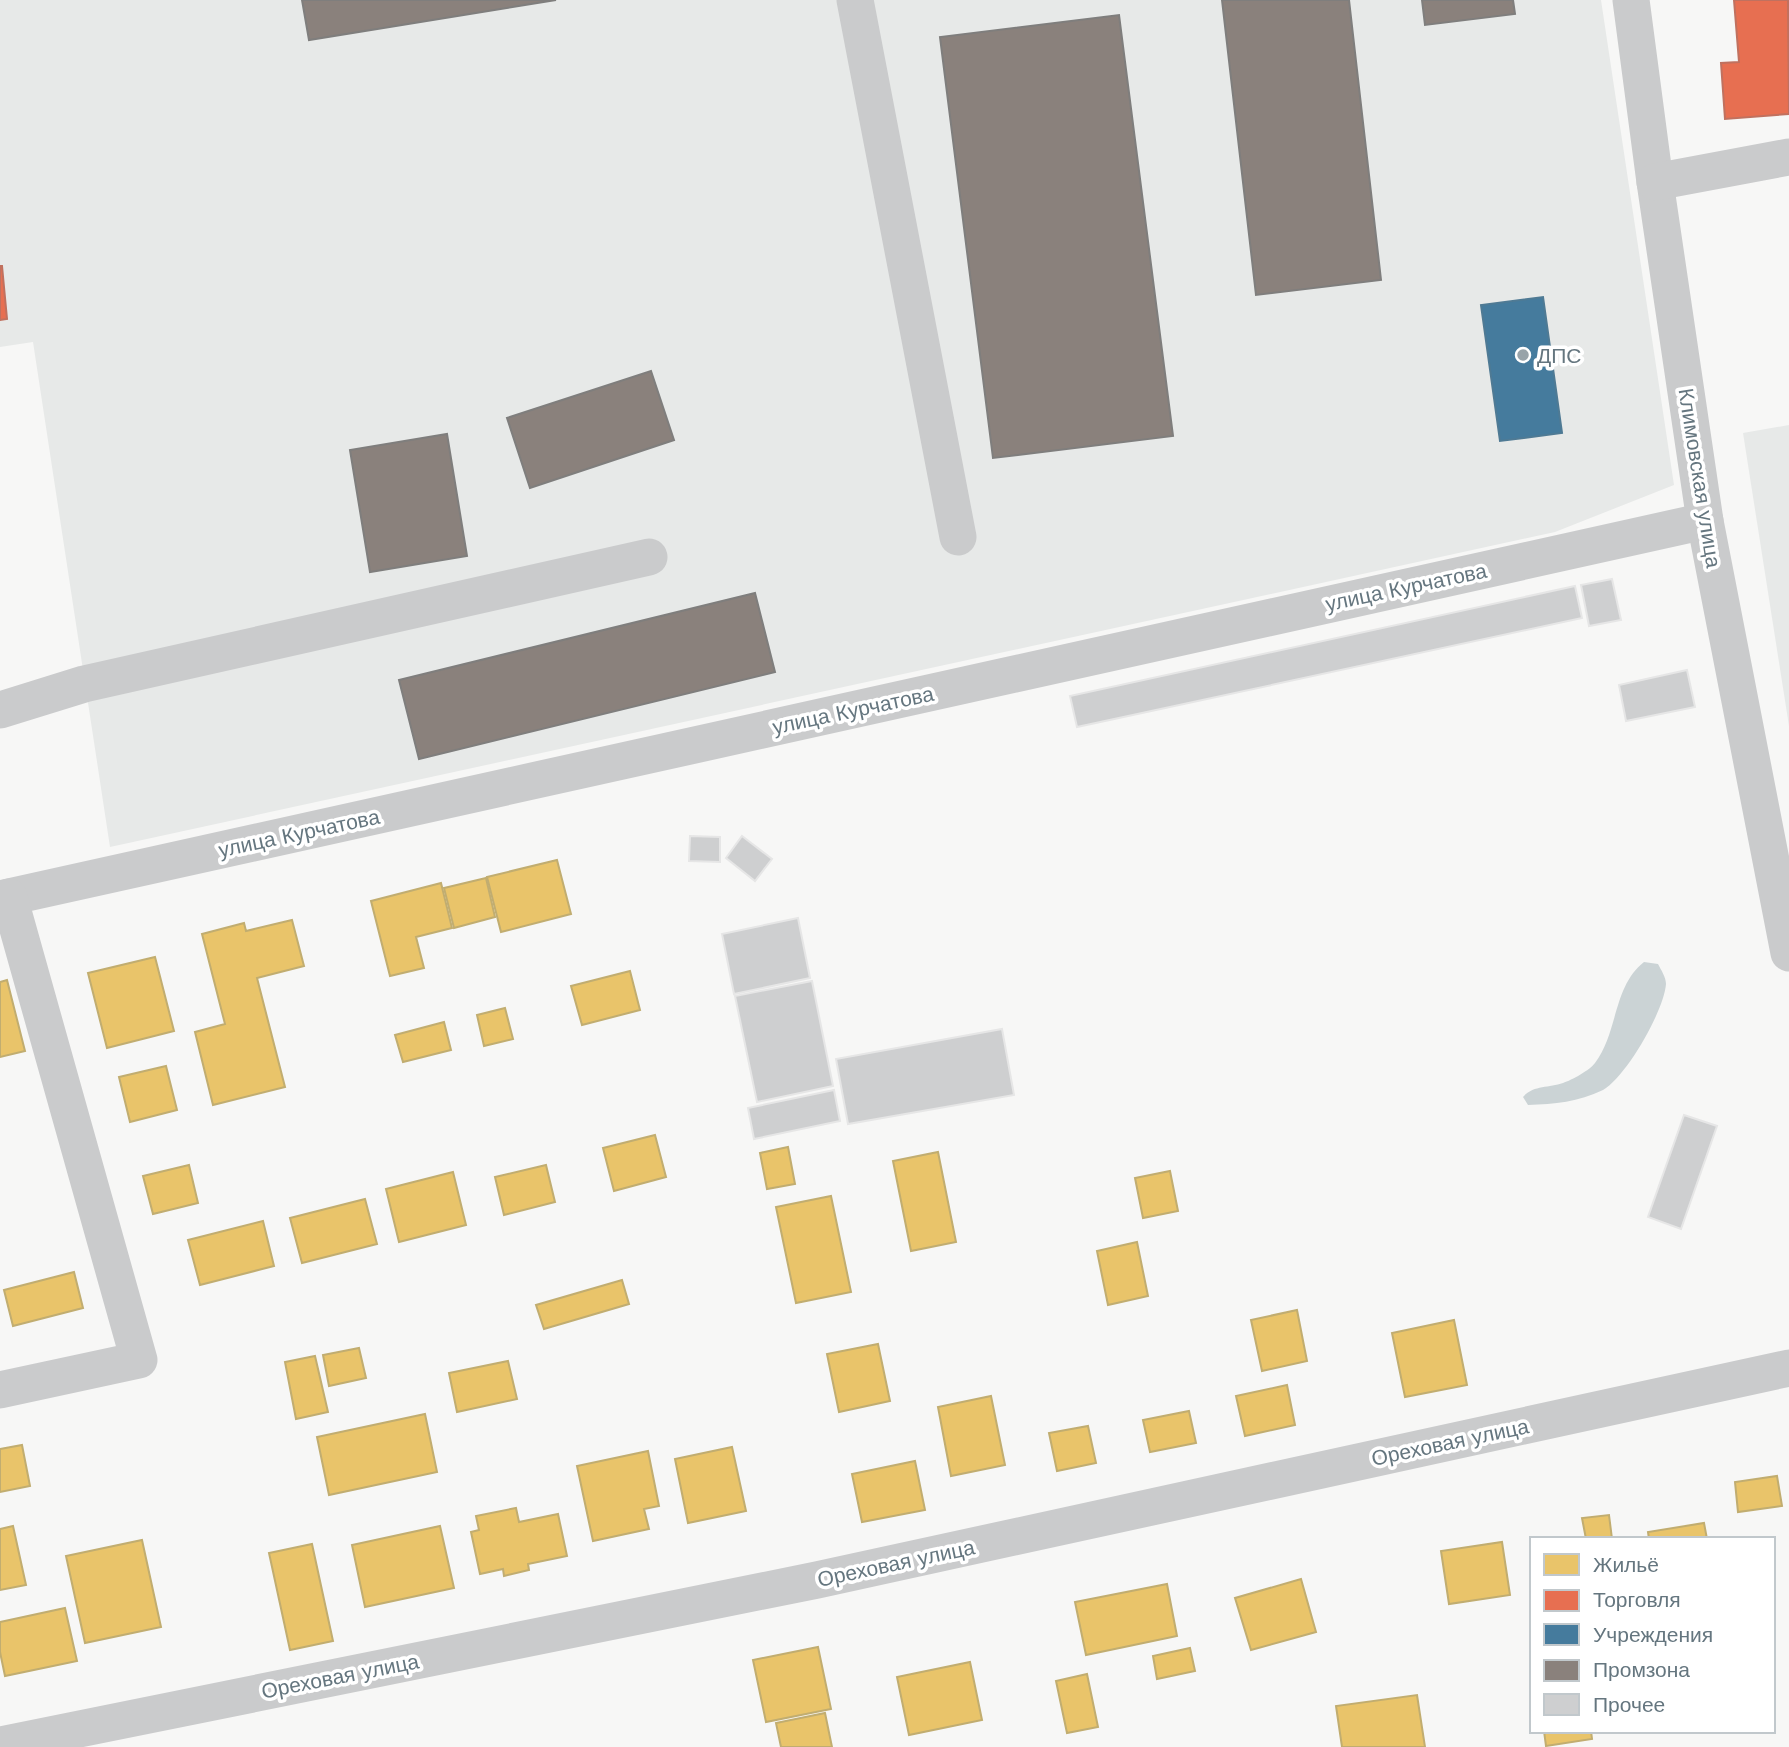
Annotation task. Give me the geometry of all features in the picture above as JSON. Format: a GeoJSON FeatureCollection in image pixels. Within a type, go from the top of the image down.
{"type":"FeatureCollection","features":[{"type":"Feature","properties":{"kind":"street"},"geometry":{"type":"LineString","coordinates":[[855,0],[958,537]]}},
{"type":"Feature","properties":{"kind":"street","name":"Климовская улица"},"geometry":{"type":"LineString","coordinates":[[1631,0],[1705,521],[1789,953]]}},
{"type":"Feature","properties":{"kind":"street"},"geometry":{"type":"LineString","coordinates":[[1655,181],[1789,157]]}},
{"type":"Feature","properties":{"kind":"street","name":"улица Курчатова"},"geometry":{"type":"LineString","coordinates":[[4,898],[1705,521]]}},
{"type":"Feature","properties":{"kind":"street"},"geometry":{"type":"LineString","coordinates":[[0,710],[84,684],[649,557]]}},
{"type":"Feature","properties":{"kind":"street"},"geometry":{"type":"LineString","coordinates":[[0,1390],[139,1360],[4,898]]}},
{"type":"Feature","properties":{"kind":"street","name":"Ореховая улица"},"geometry":{"type":"LineString","coordinates":[[0,1745],[817,1580],[1789,1368]]}},
{"type":"Feature","properties":{"kind":"shaded area"},"geometry":{"type":"Polygon","coordinates":[[[0,0],[1601,0],[1674,485],[1555,532],[110,847],[33,342],[0,347],[0,0]]]}},
{"type":"Feature","properties":{"kind":"shaded area"},"geometry":{"type":"Polygon","coordinates":[[[1789,425],[1789,726],[1743,433],[1789,425]]]}},
{"type":"Feature","properties":{"kind":"shaded area"},"geometry":{"type":"Polygon","coordinates":[[[1644,962],[1658,964],[1666,984],[1664,996],[1651,1026],[1622,1072],[1612,1083],[1594,1094],[1566,1102],[1528,1105],[1523,1097],[1527,1093],[1567,1082],[1595,1063],[1608,1038],[1626,984],[1644,962]]]}},
{"type":"Feature","properties":{"kind":"building: Жильё"},"geometry":{"type":"Polygon","coordinates":[[[557,860],[571,914],[501,932],[487,877],[557,860]]]}},
{"type":"Feature","properties":{"kind":"building: Жильё"},"geometry":{"type":"Polygon","coordinates":[[[486,878],[495,917],[454,928],[444,888],[486,878]]]}},
{"type":"Feature","properties":{"kind":"building: Жильё"},"geometry":{"type":"Polygon","coordinates":[[[441,883],[452,928],[416,937],[424,968],[390,976],[371,901],[441,883]]]}},
{"type":"Feature","properties":{"kind":"building: Жильё"},"geometry":{"type":"Polygon","coordinates":[[[292,920],[304,966],[257,978],[285,1087],[213,1105],[195,1032],[225,1024],[202,934],[244,923],[246,931],[292,920]]]}},
{"type":"Feature","properties":{"kind":"building: Жильё"},"geometry":{"type":"Polygon","coordinates":[[[155,957],[174,1031],[107,1048],[88,973],[155,957]]]}},
{"type":"Feature","properties":{"kind":"building: Жильё"},"geometry":{"type":"Polygon","coordinates":[[[630,971],[640,1010],[582,1025],[571,986],[630,971]]]}},
{"type":"Feature","properties":{"kind":"building: Жильё"},"geometry":{"type":"Polygon","coordinates":[[[7,980],[25,1051],[0,1057],[0,982],[7,980]]]}},
{"type":"Feature","properties":{"kind":"building: Жильё"},"geometry":{"type":"Polygon","coordinates":[[[505,1008],[513,1039],[484,1046],[477,1015],[505,1008]]]}},
{"type":"Feature","properties":{"kind":"building: Жильё"},"geometry":{"type":"Polygon","coordinates":[[[444,1022],[451,1050],[403,1062],[395,1035],[444,1022]]]}},
{"type":"Feature","properties":{"kind":"building: Жильё"},"geometry":{"type":"Polygon","coordinates":[[[166,1066],[177,1110],[130,1122],[119,1077],[166,1066]]]}},
{"type":"Feature","properties":{"kind":"building: Жильё"},"geometry":{"type":"Polygon","coordinates":[[[655,1135],[666,1177],[614,1191],[603,1148],[655,1135]]]}},
{"type":"Feature","properties":{"kind":"building: Жильё"},"geometry":{"type":"Polygon","coordinates":[[[788,1147],[795,1184],[767,1189],[760,1153],[788,1147]]]}},
{"type":"Feature","properties":{"kind":"building: Жильё"},"geometry":{"type":"Polygon","coordinates":[[[938,1152],[956,1242],[911,1251],[893,1161],[938,1152]]]}},
{"type":"Feature","properties":{"kind":"building: Жильё"},"geometry":{"type":"Polygon","coordinates":[[[189,1165],[198,1203],[153,1214],[143,1176],[189,1165]]]}},
{"type":"Feature","properties":{"kind":"building: Жильё"},"geometry":{"type":"Polygon","coordinates":[[[546,1165],[555,1202],[504,1215],[495,1177],[546,1165]]]}},
{"type":"Feature","properties":{"kind":"building: Жильё"},"geometry":{"type":"Polygon","coordinates":[[[1170,1171],[1178,1211],[1143,1218],[1135,1178],[1170,1171]]]}},
{"type":"Feature","properties":{"kind":"building: Жильё"},"geometry":{"type":"Polygon","coordinates":[[[453,1172],[466,1225],[399,1242],[386,1189],[453,1172]]]}},
{"type":"Feature","properties":{"kind":"building: Жильё"},"geometry":{"type":"Polygon","coordinates":[[[831,1196],[851,1292],[796,1303],[776,1207],[831,1196]]]}},
{"type":"Feature","properties":{"kind":"building: Жильё"},"geometry":{"type":"Polygon","coordinates":[[[365,1199],[377,1244],[302,1263],[290,1218],[365,1199]]]}},
{"type":"Feature","properties":{"kind":"building: Жильё"},"geometry":{"type":"Polygon","coordinates":[[[263,1221],[274,1266],[200,1285],[188,1240],[263,1221]]]}},
{"type":"Feature","properties":{"kind":"building: Жильё"},"geometry":{"type":"Polygon","coordinates":[[[1137,1242],[1148,1296],[1108,1305],[1097,1251],[1137,1242]]]}},
{"type":"Feature","properties":{"kind":"building: Жильё"},"geometry":{"type":"Polygon","coordinates":[[[74,1272],[83,1308],[13,1326],[4,1290],[74,1272]]]}},
{"type":"Feature","properties":{"kind":"building: Жильё"},"geometry":{"type":"Polygon","coordinates":[[[622,1280],[629,1304],[544,1329],[536,1305],[622,1280]]]}},
{"type":"Feature","properties":{"kind":"building: Жильё"},"geometry":{"type":"Polygon","coordinates":[[[1297,1310],[1307,1361],[1262,1371],[1251,1320],[1297,1310]]]}},
{"type":"Feature","properties":{"kind":"building: Жильё"},"geometry":{"type":"Polygon","coordinates":[[[1454,1320],[1467,1385],[1405,1397],[1392,1333],[1454,1320]]]}},
{"type":"Feature","properties":{"kind":"building: Жильё"},"geometry":{"type":"Polygon","coordinates":[[[878,1344],[890,1401],[839,1412],[827,1354],[878,1344]]]}},
{"type":"Feature","properties":{"kind":"building: Жильё"},"geometry":{"type":"Polygon","coordinates":[[[359,1348],[366,1378],[329,1386],[323,1355],[359,1348]]]}},
{"type":"Feature","properties":{"kind":"building: Жильё"},"geometry":{"type":"Polygon","coordinates":[[[315,1356],[328,1412],[296,1419],[285,1362],[315,1356]]]}},
{"type":"Feature","properties":{"kind":"building: Жильё"},"geometry":{"type":"Polygon","coordinates":[[[508,1361],[517,1399],[457,1412],[449,1373],[508,1361]]]}},
{"type":"Feature","properties":{"kind":"building: Жильё"},"geometry":{"type":"Polygon","coordinates":[[[1287,1385],[1295,1425],[1245,1436],[1236,1396],[1287,1385]]]}},
{"type":"Feature","properties":{"kind":"building: Жильё"},"geometry":{"type":"Polygon","coordinates":[[[991,1396],[1005,1465],[951,1476],[938,1407],[991,1396]]]}},
{"type":"Feature","properties":{"kind":"building: Жильё"},"geometry":{"type":"Polygon","coordinates":[[[1189,1411],[1196,1443],[1150,1452],[1143,1420],[1189,1411]]]}},
{"type":"Feature","properties":{"kind":"building: Жильё"},"geometry":{"type":"Polygon","coordinates":[[[425,1414],[437,1472],[329,1495],[317,1437],[425,1414]]]}},
{"type":"Feature","properties":{"kind":"building: Жильё"},"geometry":{"type":"Polygon","coordinates":[[[1088,1426],[1096,1463],[1057,1471],[1049,1433],[1088,1426]]]}},
{"type":"Feature","properties":{"kind":"building: Жильё"},"geometry":{"type":"Polygon","coordinates":[[[22,1445],[30,1486],[0,1492],[0,1449],[22,1445]]]}},
{"type":"Feature","properties":{"kind":"building: Жильё"},"geometry":{"type":"Polygon","coordinates":[[[732,1447],[746,1511],[688,1523],[675,1459],[732,1447]]]}},
{"type":"Feature","properties":{"kind":"building: Жильё"},"geometry":{"type":"Polygon","coordinates":[[[648,1451],[659,1506],[644,1509],[649,1529],[593,1541],[577,1466],[648,1451]]]}},
{"type":"Feature","properties":{"kind":"building: Жильё"},"geometry":{"type":"Polygon","coordinates":[[[915,1461],[925,1510],[862,1522],[852,1474],[915,1461]]]}},
{"type":"Feature","properties":{"kind":"building: Жильё"},"geometry":{"type":"Polygon","coordinates":[[[1777,1476],[1782,1506],[1738,1512],[1735,1482],[1777,1476]]]}},
{"type":"Feature","properties":{"kind":"building: Жильё"},"geometry":{"type":"Polygon","coordinates":[[[516,1508],[519,1522],[558,1514],[567,1556],[528,1564],[529,1570],[504,1576],[503,1569],[480,1574],[471,1532],[479,1530],[476,1516],[516,1508]]]}},
{"type":"Feature","properties":{"kind":"building: Жильё"},"geometry":{"type":"Polygon","coordinates":[[[1609,1515],[1612,1537],[1586,1537],[1582,1518],[1609,1515]]]}},
{"type":"Feature","properties":{"kind":"building: Жильё"},"geometry":{"type":"Polygon","coordinates":[[[1704,1523],[1707,1537],[1649,1537],[1648,1532],[1704,1523]]]}},
{"type":"Feature","properties":{"kind":"building: Жильё"},"geometry":{"type":"Polygon","coordinates":[[[13,1526],[26,1585],[0,1590],[0,1529],[13,1526]]]}},
{"type":"Feature","properties":{"kind":"building: Жильё"},"geometry":{"type":"Polygon","coordinates":[[[440,1526],[454,1588],[365,1607],[352,1545],[440,1526]]]}},
{"type":"Feature","properties":{"kind":"building: Жильё"},"geometry":{"type":"Polygon","coordinates":[[[142,1540],[161,1627],[85,1643],[66,1556],[142,1540]]]}},
{"type":"Feature","properties":{"kind":"building: Жильё"},"geometry":{"type":"Polygon","coordinates":[[[1502,1542],[1510,1595],[1449,1604],[1441,1551],[1502,1542]]]}},
{"type":"Feature","properties":{"kind":"building: Жильё"},"geometry":{"type":"Polygon","coordinates":[[[312,1544],[333,1641],[290,1650],[269,1553],[312,1544]]]}},
{"type":"Feature","properties":{"kind":"building: Жильё"},"geometry":{"type":"Polygon","coordinates":[[[1301,1579],[1316,1632],[1251,1650],[1235,1598],[1301,1579]]]}},
{"type":"Feature","properties":{"kind":"building: Жильё"},"geometry":{"type":"Polygon","coordinates":[[[1167,1584],[1177,1636],[1086,1655],[1075,1602],[1167,1584]]]}},
{"type":"Feature","properties":{"kind":"building: Жильё"},"geometry":{"type":"Polygon","coordinates":[[[65,1608],[77,1661],[5,1676],[0,1652],[0,1622],[65,1608]]]}},
{"type":"Feature","properties":{"kind":"building: Жильё"},"geometry":{"type":"Polygon","coordinates":[[[818,1647],[831,1709],[766,1722],[753,1660],[818,1647]]]}},
{"type":"Feature","properties":{"kind":"building: Жильё"},"geometry":{"type":"Polygon","coordinates":[[[1190,1648],[1195,1671],[1157,1679],[1153,1656],[1190,1648]]]}},
{"type":"Feature","properties":{"kind":"building: Жильё"},"geometry":{"type":"Polygon","coordinates":[[[970,1662],[982,1720],[909,1735],[897,1677],[970,1662]]]}},
{"type":"Feature","properties":{"kind":"building: Жильё"},"geometry":{"type":"Polygon","coordinates":[[[1087,1674],[1098,1727],[1067,1733],[1056,1681],[1087,1674]]]}},
{"type":"Feature","properties":{"kind":"building: Жильё"},"geometry":{"type":"Polygon","coordinates":[[[1417,1695],[1425,1747],[1342,1747],[1336,1706],[1417,1695]]]}},
{"type":"Feature","properties":{"kind":"building: Жильё"},"geometry":{"type":"Polygon","coordinates":[[[825,1713],[832,1747],[781,1747],[776,1723],[825,1713]]]}},
{"type":"Feature","properties":{"kind":"building: Жильё"},"geometry":{"type":"Polygon","coordinates":[[[1544,1733],[1591,1733],[1592,1739],[1546,1746],[1544,1733]]]}},
{"type":"Feature","properties":{"kind":"building: Торговля"},"geometry":{"type":"Polygon","coordinates":[[[1734,0],[1788,0],[1789,114],[1725,119],[1721,63],[1739,62],[1734,0]]]}},
{"type":"Feature","properties":{"kind":"building: Торговля"},"geometry":{"type":"Polygon","coordinates":[[[0,266],[7,319],[0,320],[0,266]]]}},
{"type":"Feature","properties":{"kind":"building: Учреждения"},"geometry":{"type":"Polygon","coordinates":[[[1543,297],[1562,433],[1500,441],[1481,305],[1543,297]]]}},
{"type":"Feature","properties":{"kind":"building: Промзона"},"geometry":{"type":"Polygon","coordinates":[[[302,0],[556,0],[309,40],[302,0]]]}},
{"type":"Feature","properties":{"kind":"building: Промзона"},"geometry":{"type":"Polygon","coordinates":[[[1222,0],[1349,0],[1381,280],[1256,295],[1222,0]]]}},
{"type":"Feature","properties":{"kind":"building: Промзона"},"geometry":{"type":"Polygon","coordinates":[[[1422,0],[1513,0],[1515,14],[1425,25],[1422,0]]]}},
{"type":"Feature","properties":{"kind":"building: Промзона"},"geometry":{"type":"Polygon","coordinates":[[[1119,15],[1173,436],[993,458],[940,37],[1119,15]]]}},
{"type":"Feature","properties":{"kind":"building: Промзона"},"geometry":{"type":"Polygon","coordinates":[[[651,371],[674,440],[530,488],[507,418],[651,371]]]}},
{"type":"Feature","properties":{"kind":"building: Промзона"},"geometry":{"type":"Polygon","coordinates":[[[447,434],[467,556],[370,572],[350,450],[447,434]]]}},
{"type":"Feature","properties":{"kind":"building: Промзона"},"geometry":{"type":"Polygon","coordinates":[[[755,593],[775,672],[419,759],[399,680],[755,593]]]}},
{"type":"Feature","properties":{"kind":"building: Прочее"},"geometry":{"type":"Polygon","coordinates":[[[1612,579],[1621,620],[1589,626],[1581,585],[1612,579]]]}},
{"type":"Feature","properties":{"kind":"building: Прочее"},"geometry":{"type":"Polygon","coordinates":[[[1575,586],[1582,618],[1077,727],[1070,696],[1575,586]]]}},
{"type":"Feature","properties":{"kind":"building: Прочее"},"geometry":{"type":"Polygon","coordinates":[[[1687,670],[1695,707],[1626,721],[1619,685],[1687,670]]]}},
{"type":"Feature","properties":{"kind":"building: Прочее"},"geometry":{"type":"Polygon","coordinates":[[[690,836],[720,837],[720,862],[689,861],[690,836]]]}},
{"type":"Feature","properties":{"kind":"building: Прочее"},"geometry":{"type":"Polygon","coordinates":[[[742,836],[772,859],[755,881],[726,858],[742,836]]]}},
{"type":"Feature","properties":{"kind":"building: Прочее"},"geometry":{"type":"Polygon","coordinates":[[[798,918],[810,978],[734,994],[722,934],[798,918]]]}},
{"type":"Feature","properties":{"kind":"building: Прочее"},"geometry":{"type":"Polygon","coordinates":[[[812,981],[833,1086],[757,1102],[735,996],[812,981]]]}},
{"type":"Feature","properties":{"kind":"building: Прочее"},"geometry":{"type":"Polygon","coordinates":[[[1002,1029],[1014,1095],[848,1124],[836,1059],[1002,1029]]]}},
{"type":"Feature","properties":{"kind":"building: Прочее"},"geometry":{"type":"Polygon","coordinates":[[[834,1090],[840,1121],[754,1139],[748,1108],[834,1090]]]}},
{"type":"Feature","properties":{"kind":"building: Прочее"},"geometry":{"type":"Polygon","coordinates":[[[1684,1115],[1717,1126],[1681,1229],[1648,1217],[1684,1115]]]}},
{"type":"Feature","properties":{"kind":"place","name":"ДПС"},"geometry":{"type":"Point","coordinates":[1523,355]}}]}
